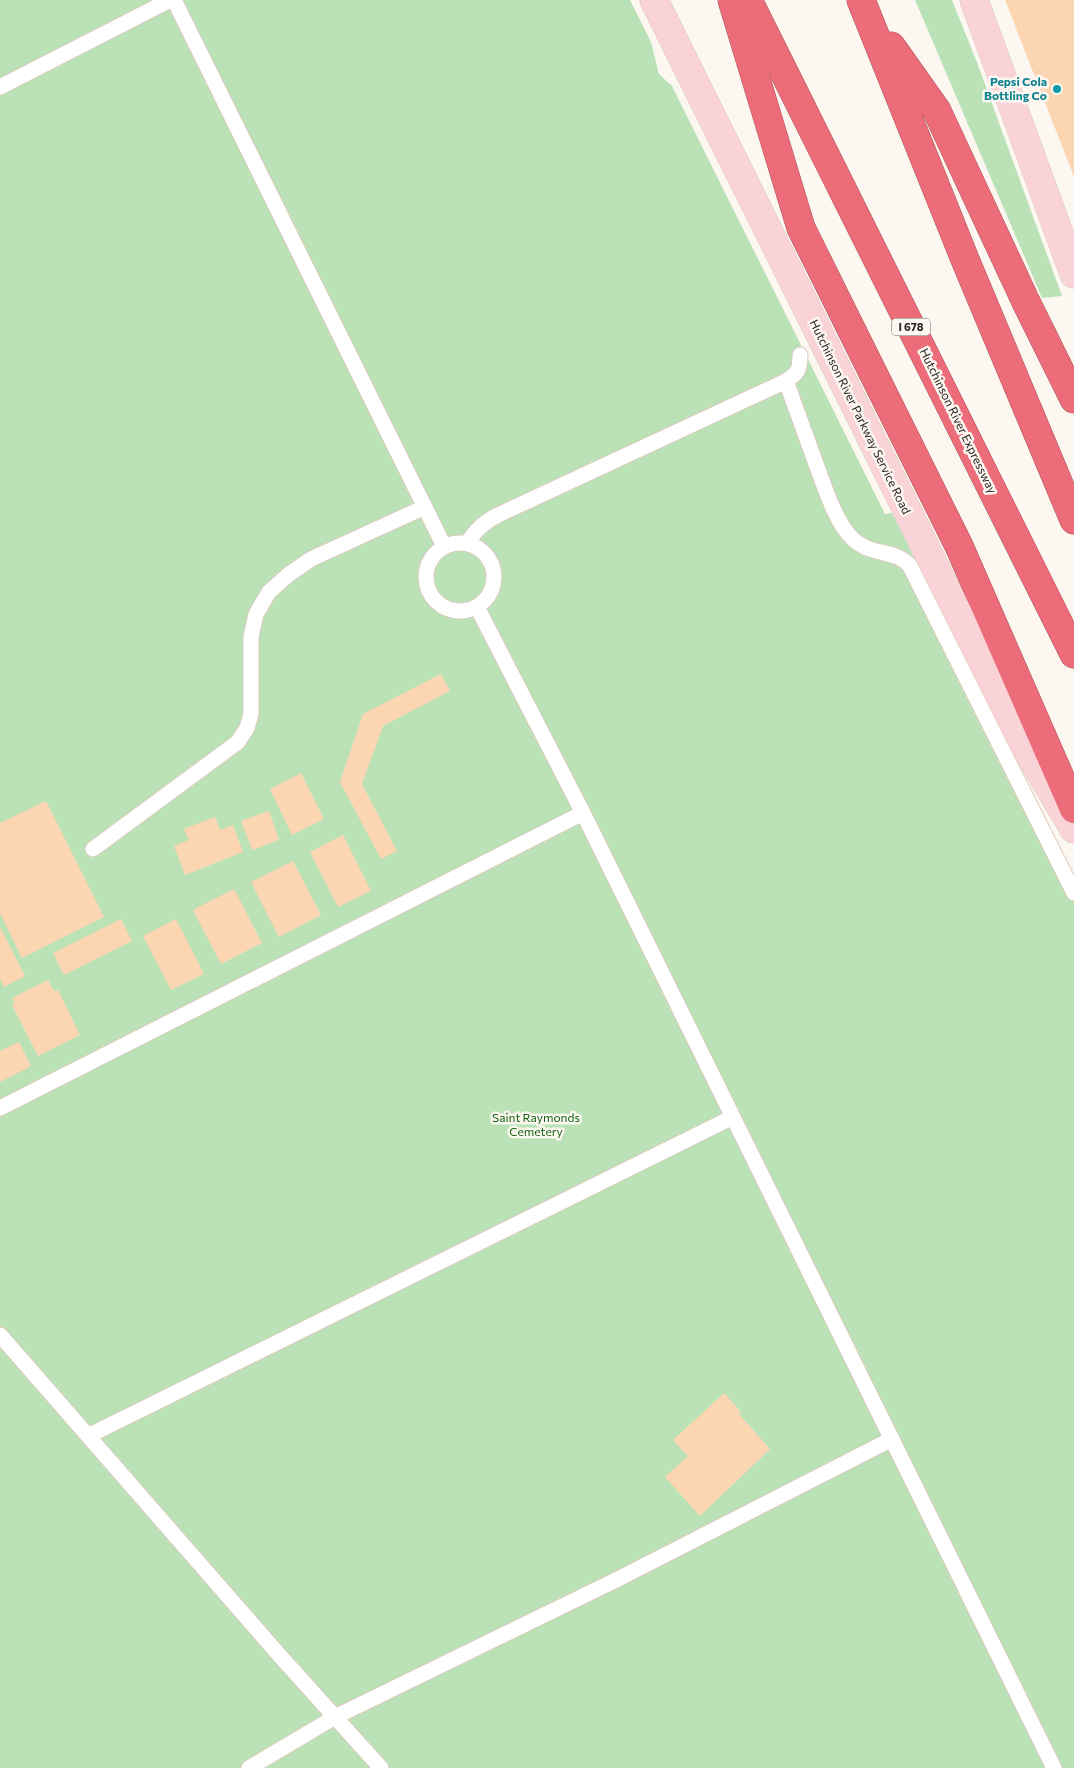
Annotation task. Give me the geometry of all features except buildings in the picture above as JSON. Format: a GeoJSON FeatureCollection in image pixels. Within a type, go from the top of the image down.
{"type":"FeatureCollection","features":[{"type":"Feature","properties":{"kind":"highway"},"geometry":{"type":"LineString","coordinates":[[732,0],[802,228],[959,546],[1074,809]]}},
{"type":"Feature","properties":{"kind":"highway","name":"Hutchinson River Expressway"},"geometry":{"type":"LineString","coordinates":[[748,0],[1074,654]]}},
{"type":"Feature","properties":{"kind":"highway"},"geometry":{"type":"LineString","coordinates":[[864,5],[937,111],[1026,302],[1074,399]]}},
{"type":"Feature","properties":{"kind":"highway"},"geometry":{"type":"LineString","coordinates":[[864,5],[964,257],[1074,520]]}},
{"type":"Feature","properties":{"kind":"street","name":"Hutchinson River Parkway Service Road"},"geometry":{"type":"LineString","coordinates":[[654,0],[1019,736],[1074,829]]}},
{"type":"Feature","properties":{"kind":"street"},"geometry":{"type":"LineString","coordinates":[[974,0],[1074,274]]}},
{"type":"Feature","properties":{"kind":"lane"},"geometry":{"type":"LineString","coordinates":[[0,87],[172,0],[444,546]]}},
{"type":"Feature","properties":{"kind":"lane"},"geometry":{"type":"LineString","coordinates":[[467,543],[476,530],[486,521],[786,381],[797,374],[800,355]]}},
{"type":"Feature","properties":{"kind":"lane"},"geometry":{"type":"LineString","coordinates":[[786,381],[828,496],[841,522],[850,537],[859,545],[868,550],[900,557],[910,566],[1074,894]]}},
{"type":"Feature","properties":{"kind":"lane"},"geometry":{"type":"LineString","coordinates":[[93,850],[238,742],[247,728],[251,714],[251,637],[256,614],[269,592],[288,574],[311,559],[425,507]]}},
{"type":"Feature","properties":{"kind":"lane"},"geometry":{"type":"LineString","coordinates":[[455,542],[467,543],[479,547],[488,555],[493,566],[495,578],[486,600],[466,611],[456,611],[445,608],[436,602],[429,593],[426,577],[429,561],[435,552],[455,542]]}},
{"type":"Feature","properties":{"kind":"lane"},"geometry":{"type":"LineString","coordinates":[[476,607],[583,813],[1054,1768]]}},
{"type":"Feature","properties":{"kind":"lane"},"geometry":{"type":"LineString","coordinates":[[0,1108],[583,813]]}},
{"type":"Feature","properties":{"kind":"lane"},"geometry":{"type":"LineString","coordinates":[[88,1436],[733,1117]]}},
{"type":"Feature","properties":{"kind":"lane"},"geometry":{"type":"LineString","coordinates":[[0,1335],[335,1718],[381,1768]]}},
{"type":"Feature","properties":{"kind":"lane"},"geometry":{"type":"LineString","coordinates":[[249,1768],[335,1718],[609,1584],[892,1439]]}},
{"type":"Feature","properties":{"kind":"green space","name":"Saint Raymonds Cemetery"},"geometry":{"type":"Polygon","coordinates":[[[0,0],[630,0],[651,42],[659,74],[672,86],[885,514],[892,513],[1074,878],[1074,1768],[0,1768],[0,0]]]}},
{"type":"Feature","properties":{"kind":"green space"},"geometry":{"type":"Polygon","coordinates":[[[915,0],[952,0],[978,65],[1062,296],[1042,298],[915,0]]]}},
{"type":"Feature","properties":{"kind":"place","name":"Pepsi Cola Bottling Co"},"geometry":{"type":"Point","coordinates":[1057,89]}}]}
